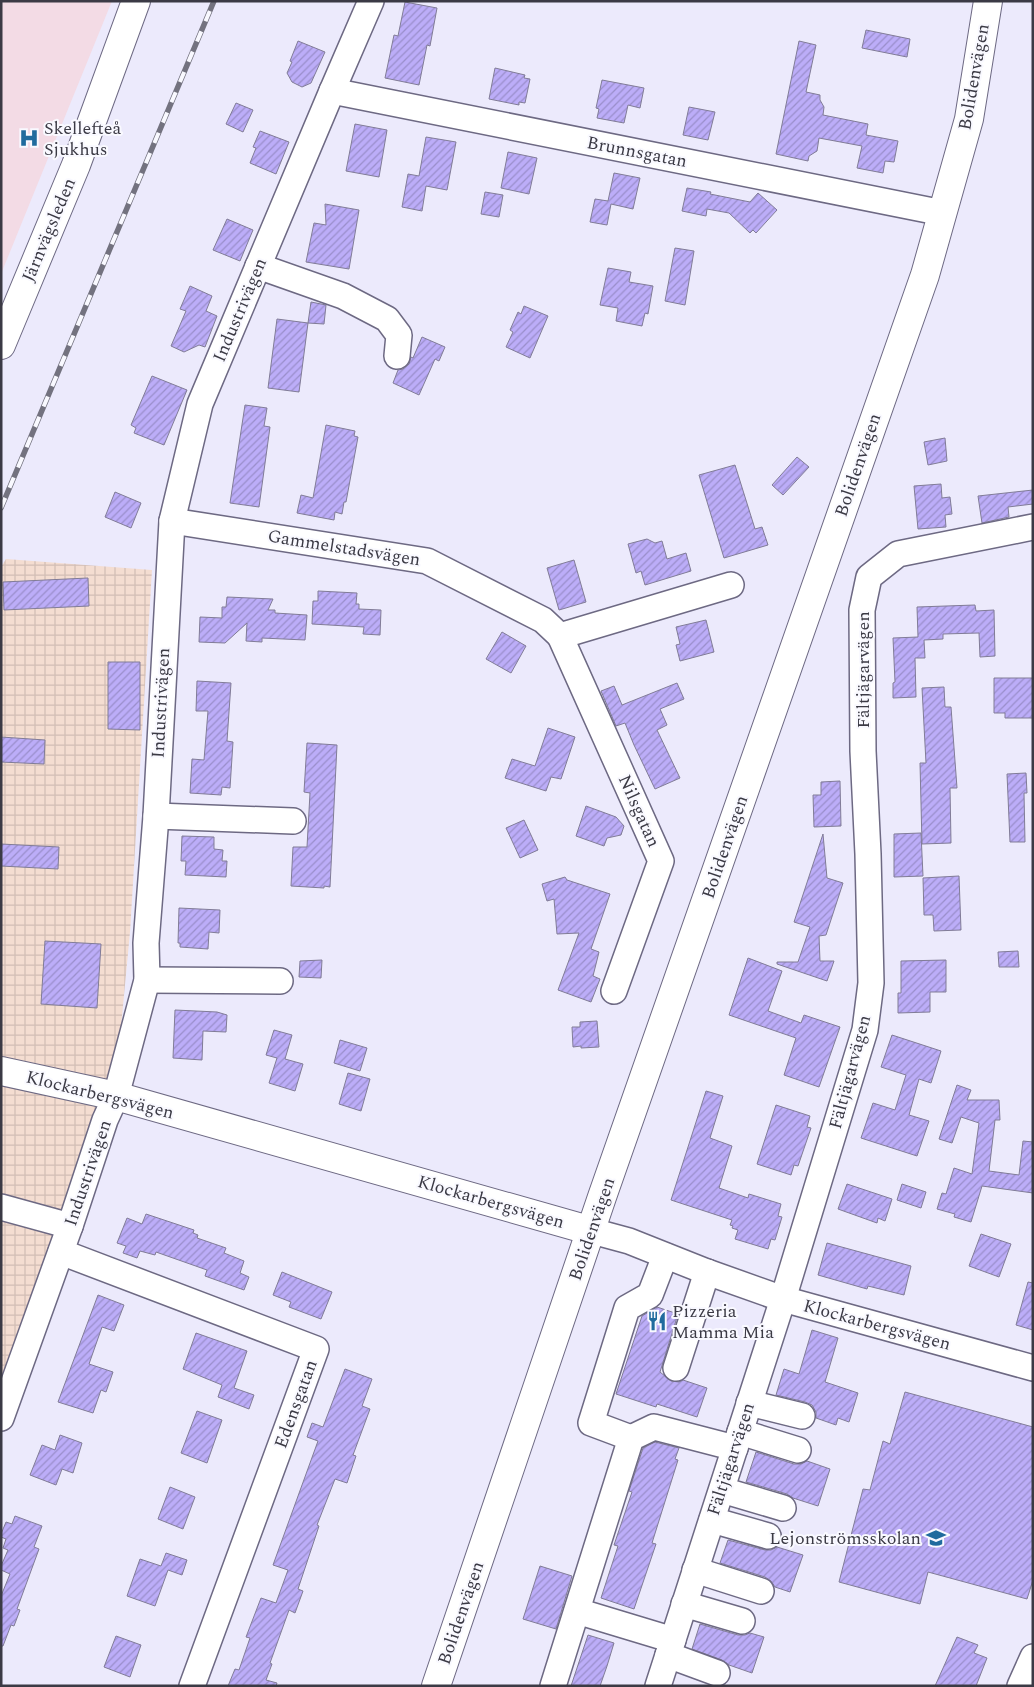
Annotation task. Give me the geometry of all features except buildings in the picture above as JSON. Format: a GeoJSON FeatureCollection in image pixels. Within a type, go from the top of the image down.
{"type":"FeatureCollection","features":[{"type":"Feature","properties":{"kind":"main road","name":"Järnvägsleden"},"geometry":{"type":"LineString","coordinates":[[1,345],[76,165],[136,1]]}},
{"type":"Feature","properties":{"kind":"main road","name":"Bolidenvägen"},"geometry":{"type":"LineString","coordinates":[[436,1686],[592,1231],[922,284],[969,119],[988,1]]}},
{"type":"Feature","properties":{"kind":"main road","name":"Klockarbergsvägen"},"geometry":{"type":"LineString","coordinates":[[1,1071],[116,1096],[592,1231]]}},
{"type":"Feature","properties":{"kind":"street","name":"Industrivägen"},"geometry":{"type":"LineString","coordinates":[[1,1418],[61,1252],[105,1120],[116,1096],[147,980],[146,943],[156,816],[172,521],[200,404],[371,1]]}},
{"type":"Feature","properties":{"kind":"street","name":"Brunnsgatan"},"geometry":{"type":"LineString","coordinates":[[332,91],[943,213]]}},
{"type":"Feature","properties":{"kind":"street"},"geometry":{"type":"LineString","coordinates":[[258,266],[343,296],[387,319],[398,335],[397,356]]}},
{"type":"Feature","properties":{"kind":"street","name":"Gammelstadsvägen"},"geometry":{"type":"LineString","coordinates":[[172,521],[427,561],[543,620],[560,636]]}},
{"type":"Feature","properties":{"kind":"street","name":"Fältjägarvägen"},"geometry":{"type":"LineString","coordinates":[[658,1686],[783,1299],[865,1030],[871,983],[863,751],[862,610],[869,577],[898,554],[1033,527]]}},
{"type":"Feature","properties":{"kind":"street"},"geometry":{"type":"LineString","coordinates":[[560,636],[730,585]]}},
{"type":"Feature","properties":{"kind":"street","name":"Nilsgatan"},"geometry":{"type":"LineString","coordinates":[[560,636],[661,860],[614,991]]}},
{"type":"Feature","properties":{"kind":"street"},"geometry":{"type":"LineString","coordinates":[[156,816],[293,821]]}},
{"type":"Feature","properties":{"kind":"street"},"geometry":{"type":"LineString","coordinates":[[147,980],[280,981]]}},
{"type":"Feature","properties":{"kind":"street"},"geometry":{"type":"LineString","coordinates":[[1,1207],[70,1226]]}},
{"type":"Feature","properties":{"kind":"street","name":"Klockarbergsvägen"},"geometry":{"type":"LineString","coordinates":[[592,1231],[629,1241],[707,1272],[783,1299],[1033,1368]]}},
{"type":"Feature","properties":{"kind":"street","name":"Edensgatan"},"geometry":{"type":"LineString","coordinates":[[61,1252],[316,1349],[192,1686]]}},
{"type":"Feature","properties":{"kind":"street"},"geometry":{"type":"LineString","coordinates":[[665,1256],[650,1295],[627,1308],[591,1423],[631,1438],[654,1428],[798,1450]]}},
{"type":"Feature","properties":{"kind":"street"},"geometry":{"type":"LineString","coordinates":[[676,1368],[707,1272]]}},
{"type":"Feature","properties":{"kind":"street"},"geometry":{"type":"LineString","coordinates":[[749,1403],[802,1416]]}},
{"type":"Feature","properties":{"kind":"street"},"geometry":{"type":"LineString","coordinates":[[553,1686],[631,1438]]}},
{"type":"Feature","properties":{"kind":"street"},"geometry":{"type":"LineString","coordinates":[[722,1490],[783,1508]]}},
{"type":"Feature","properties":{"kind":"street"},"geometry":{"type":"LineString","coordinates":[[712,1520],[768,1536]]}},
{"type":"Feature","properties":{"kind":"street"},"geometry":{"type":"LineString","coordinates":[[695,1570],[761,1591]]}},
{"type":"Feature","properties":{"kind":"street"},"geometry":{"type":"LineString","coordinates":[[684,1604],[742,1621]]}},
{"type":"Feature","properties":{"kind":"street"},"geometry":{"type":"LineString","coordinates":[[577,1611],[670,1647],[717,1673]]}},
{"type":"Feature","properties":{"kind":"street"},"geometry":{"type":"LineString","coordinates":[[1020,1686],[1033,1657]]}},
{"type":"Feature","properties":{"kind":"shaded area","name":"Skellefteå Sjukhus"},"geometry":{"type":"Polygon","coordinates":[[[1,1],[112,1],[1,274],[1,1]]]}},
{"type":"Feature","properties":{"kind":"shaded area"},"geometry":{"type":"Polygon","coordinates":[[[6,559],[152,570],[130,932],[119,1048],[57,1240],[1,1382],[1,567],[6,559]]]}},
{"type":"Feature","properties":{"kind":"railway"},"geometry":{"type":"LineString","coordinates":[[1,508],[214,1]]}},
{"type":"Feature","properties":{"kind":"place","name":"Skellefteå Sjukhus"},"geometry":{"type":"Point","coordinates":[29,138]}},
{"type":"Feature","properties":{"kind":"place","name":"Pizzeria Mamma Mia"},"geometry":{"type":"Point","coordinates":[657,1321]}},
{"type":"Feature","properties":{"kind":"place","name":"Lejonströmsskolan"},"geometry":{"type":"Point","coordinates":[936,1538]}}]}
